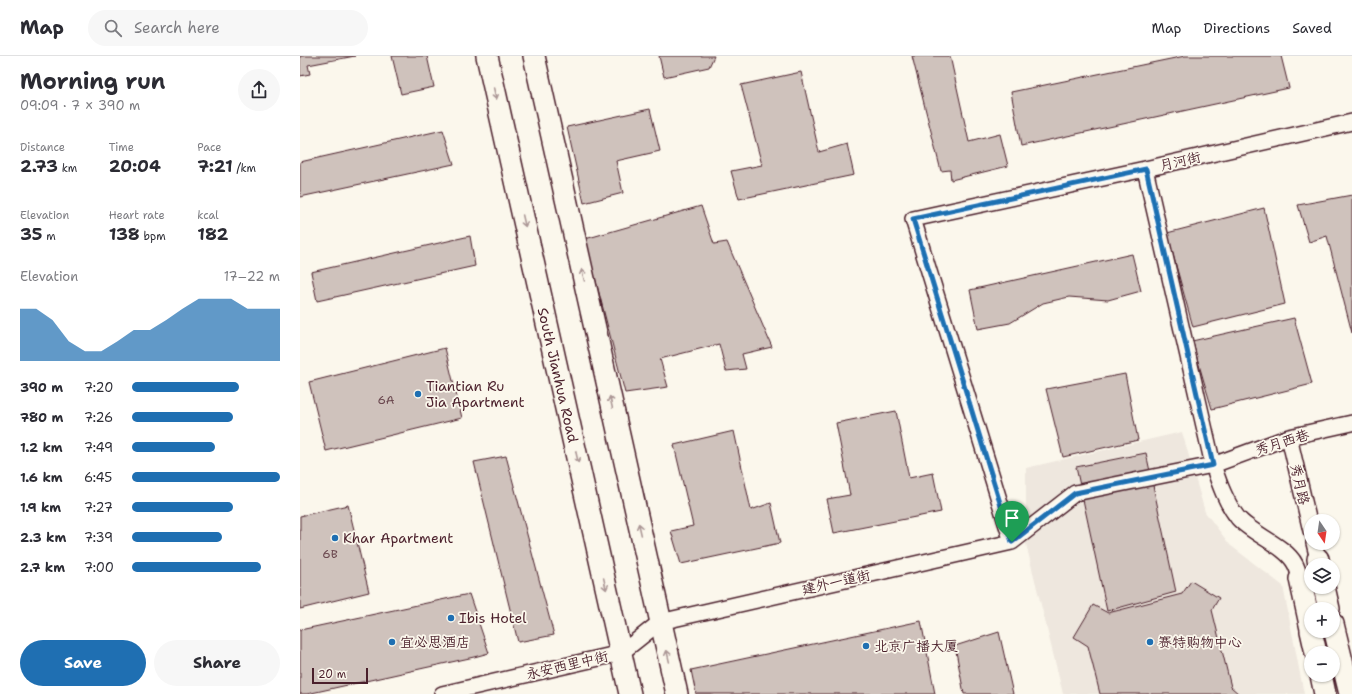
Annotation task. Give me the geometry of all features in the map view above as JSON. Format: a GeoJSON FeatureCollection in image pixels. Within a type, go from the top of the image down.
{"type":"FeatureCollection","features":[{"type":"Feature","properties":{"kind":"street","name":"South Jianhua Road"},"geometry":{"type":"LineString","coordinates":[[487,56],[630,694]]}},
{"type":"Feature","properties":{"kind":"street"},"geometry":{"type":"LineString","coordinates":[[534,56],[677,694]]}},
{"type":"Feature","properties":{"kind":"street","name":"月河街"},"geometry":{"type":"LineString","coordinates":[[1012,542],[913,219],[1146,169],[1352,122]]}},
{"type":"Feature","properties":{"kind":"street"},"geometry":{"type":"LineString","coordinates":[[1146,169],[1213,465],[1221,488],[1238,518],[1285,553],[1295,564],[1305,602]]}},
{"type":"Feature","properties":{"kind":"street","name":"秀月西巷"},"geometry":{"type":"LineString","coordinates":[[1012,542],[1075,493],[1213,465],[1289,437],[1352,423]]}},
{"type":"Feature","properties":{"kind":"street","name":"秀月路"},"geometry":{"type":"LineString","coordinates":[[1289,437],[1307,514]]}},
{"type":"Feature","properties":{"kind":"street","name":"建外一道街"},"geometry":{"type":"LineString","coordinates":[[660,622],[1012,542]]}},
{"type":"Feature","properties":{"kind":"street","name":"永安西里中街"},"geometry":{"type":"LineString","coordinates":[[442,694],[621,653],[660,622]]}},
{"type":"Feature","properties":{"kind":"street"},"geometry":{"type":"LineString","coordinates":[[1336,638],[1350,694]]}},
{"type":"Feature","properties":{"kind":"street"},"geometry":{"type":"LineString","coordinates":[[1322,682],[1325,694]]}},
{"type":"Feature","properties":{"kind":"shaded area"},"geometry":{"type":"Polygon","coordinates":[[[1182,432],[1205,512],[1230,545],[1283,586],[1304,694],[1063,694],[1026,544],[1026,468],[1182,432]]]}},
{"type":"Feature","properties":{"kind":"building"},"geometry":{"type":"Polygon","coordinates":[[[300,56],[355,56],[308,65],[310,74],[300,76],[300,56]]]}},
{"type":"Feature","properties":{"kind":"building"},"geometry":{"type":"Polygon","coordinates":[[[392,56],[427,56],[434,87],[401,94],[392,56]]]}},
{"type":"Feature","properties":{"kind":"building"},"geometry":{"type":"Polygon","coordinates":[[[659,56],[714,56],[709,67],[664,77],[659,56]]]}},
{"type":"Feature","properties":{"kind":"building"},"geometry":{"type":"Polygon","coordinates":[[[912,56],[950,56],[969,142],[1000,134],[1008,166],[951,180],[950,170],[941,171],[912,56]]]}},
{"type":"Feature","properties":{"kind":"building"},"geometry":{"type":"Polygon","coordinates":[[[1185,56],[1281,56],[1289,88],[1021,146],[1011,92],[1185,56]]]}},
{"type":"Feature","properties":{"kind":"building"},"geometry":{"type":"Polygon","coordinates":[[[801,72],[819,152],[847,144],[854,175],[739,199],[731,171],[762,165],[741,85],[801,72]]]}},
{"type":"Feature","properties":{"kind":"building"},"geometry":{"type":"Polygon","coordinates":[[[650,109],[660,151],[616,161],[623,193],[584,203],[567,127],[650,109]]]}},
{"type":"Feature","properties":{"kind":"building"},"geometry":{"type":"Polygon","coordinates":[[[443,130],[454,164],[300,197],[300,162],[443,130]]]}},
{"type":"Feature","properties":{"kind":"building"},"geometry":{"type":"Polygon","coordinates":[[[1352,195],[1352,333],[1327,236],[1309,242],[1298,205],[1352,195]]]}},
{"type":"Feature","properties":{"kind":"building"},"geometry":{"type":"Polygon","coordinates":[[[701,206],[714,244],[727,242],[772,347],[742,354],[746,369],[726,371],[719,344],[660,359],[668,387],[625,393],[585,239],[701,206]]]}},
{"type":"Feature","properties":{"kind":"building"},"geometry":{"type":"Polygon","coordinates":[[[1264,208],[1285,304],[1193,327],[1167,233],[1264,208]]]}},
{"type":"Feature","properties":{"kind":"building"},"geometry":{"type":"Polygon","coordinates":[[[470,236],[475,266],[317,301],[311,272],[470,236]]]}},
{"type":"Feature","properties":{"kind":"building"},"geometry":{"type":"Polygon","coordinates":[[[1132,254],[1141,291],[1108,300],[1069,297],[1043,303],[1010,323],[978,329],[970,290],[1132,254]]]}},
{"type":"Feature","properties":{"kind":"building"},"geometry":{"type":"Polygon","coordinates":[[[1294,318],[1312,384],[1212,409],[1192,341],[1294,318]]]}},
{"type":"Feature","properties":{"kind":"building"},"geometry":{"type":"Polygon","coordinates":[[[445,348],[462,418],[326,451],[309,382],[445,348]]]}},
{"type":"Feature","properties":{"kind":"building"},"geometry":{"type":"Polygon","coordinates":[[[1125,374],[1138,440],[1063,457],[1046,389],[1125,374]]]}},
{"type":"Feature","properties":{"kind":"building"},"geometry":{"type":"Polygon","coordinates":[[[896,411],[909,478],[933,473],[941,512],[834,533],[827,499],[850,495],[836,423],[896,411]]]}},
{"type":"Feature","properties":{"kind":"building"},"geometry":{"type":"Polygon","coordinates":[[[734,431],[751,510],[771,503],[780,543],[681,564],[671,531],[693,526],[674,445],[734,431]]]}},
{"type":"Feature","properties":{"kind":"building","name":"赛特购物中心"},"geometry":{"type":"Polygon","coordinates":[[[1146,453],[1176,592],[1107,611],[1076,467],[1146,453]]]}},
{"type":"Feature","properties":{"kind":"building"},"geometry":{"type":"Polygon","coordinates":[[[506,456],[554,635],[518,642],[474,462],[506,456]]]}},
{"type":"Feature","properties":{"kind":"building"},"geometry":{"type":"Polygon","coordinates":[[[348,505],[369,592],[300,609],[300,516],[348,505]]]}},
{"type":"Feature","properties":{"kind":"building","name":"赛特购物中心"},"geometry":{"type":"Polygon","coordinates":[[[1191,581],[1219,598],[1212,610],[1231,687],[1239,694],[1100,694],[1088,646],[1074,637],[1093,605],[1108,613],[1182,594],[1191,581]]]}},
{"type":"Feature","properties":{"kind":"building","name":"宜必思酒店"},"geometry":{"type":"Polygon","coordinates":[[[469,594],[489,653],[307,694],[300,694],[300,630],[469,594]]]}},
{"type":"Feature","properties":{"kind":"building","name":"北京广播大厦"},"geometry":{"type":"Polygon","coordinates":[[[921,621],[935,694],[696,694],[691,670],[921,621]]]}},
{"type":"Feature","properties":{"kind":"building"},"geometry":{"type":"Polygon","coordinates":[[[999,632],[1013,694],[964,694],[955,646],[999,632]]]}},
{"type":"Feature","properties":{"kind":"place","name":"Tiantian Ru Jia Apartment"},"geometry":{"type":"Point","coordinates":[418,394]}},
{"type":"Feature","properties":{"kind":"place","name":"Khar Apartment"},"geometry":{"type":"Point","coordinates":[335,538]}},
{"type":"Feature","properties":{"kind":"place","name":"Ibis Hotel"},"geometry":{"type":"Point","coordinates":[451,618]}},
{"type":"Feature","properties":{"kind":"place","name":"宜必思酒店"},"geometry":{"type":"Point","coordinates":[392,642]}},
{"type":"Feature","properties":{"kind":"place","name":"赛特购物中心"},"geometry":{"type":"Point","coordinates":[1150,642]}},
{"type":"Feature","properties":{"kind":"place","name":"北京广播大厦"},"geometry":{"type":"Point","coordinates":[866,646]}},
{"type":"Feature","properties":{"kind":"route"},"geometry":{"type":"LineString","coordinates":[[1146,169],[1213,465],[1075,493],[1012,542],[913,219],[1146,169]]}}]}
